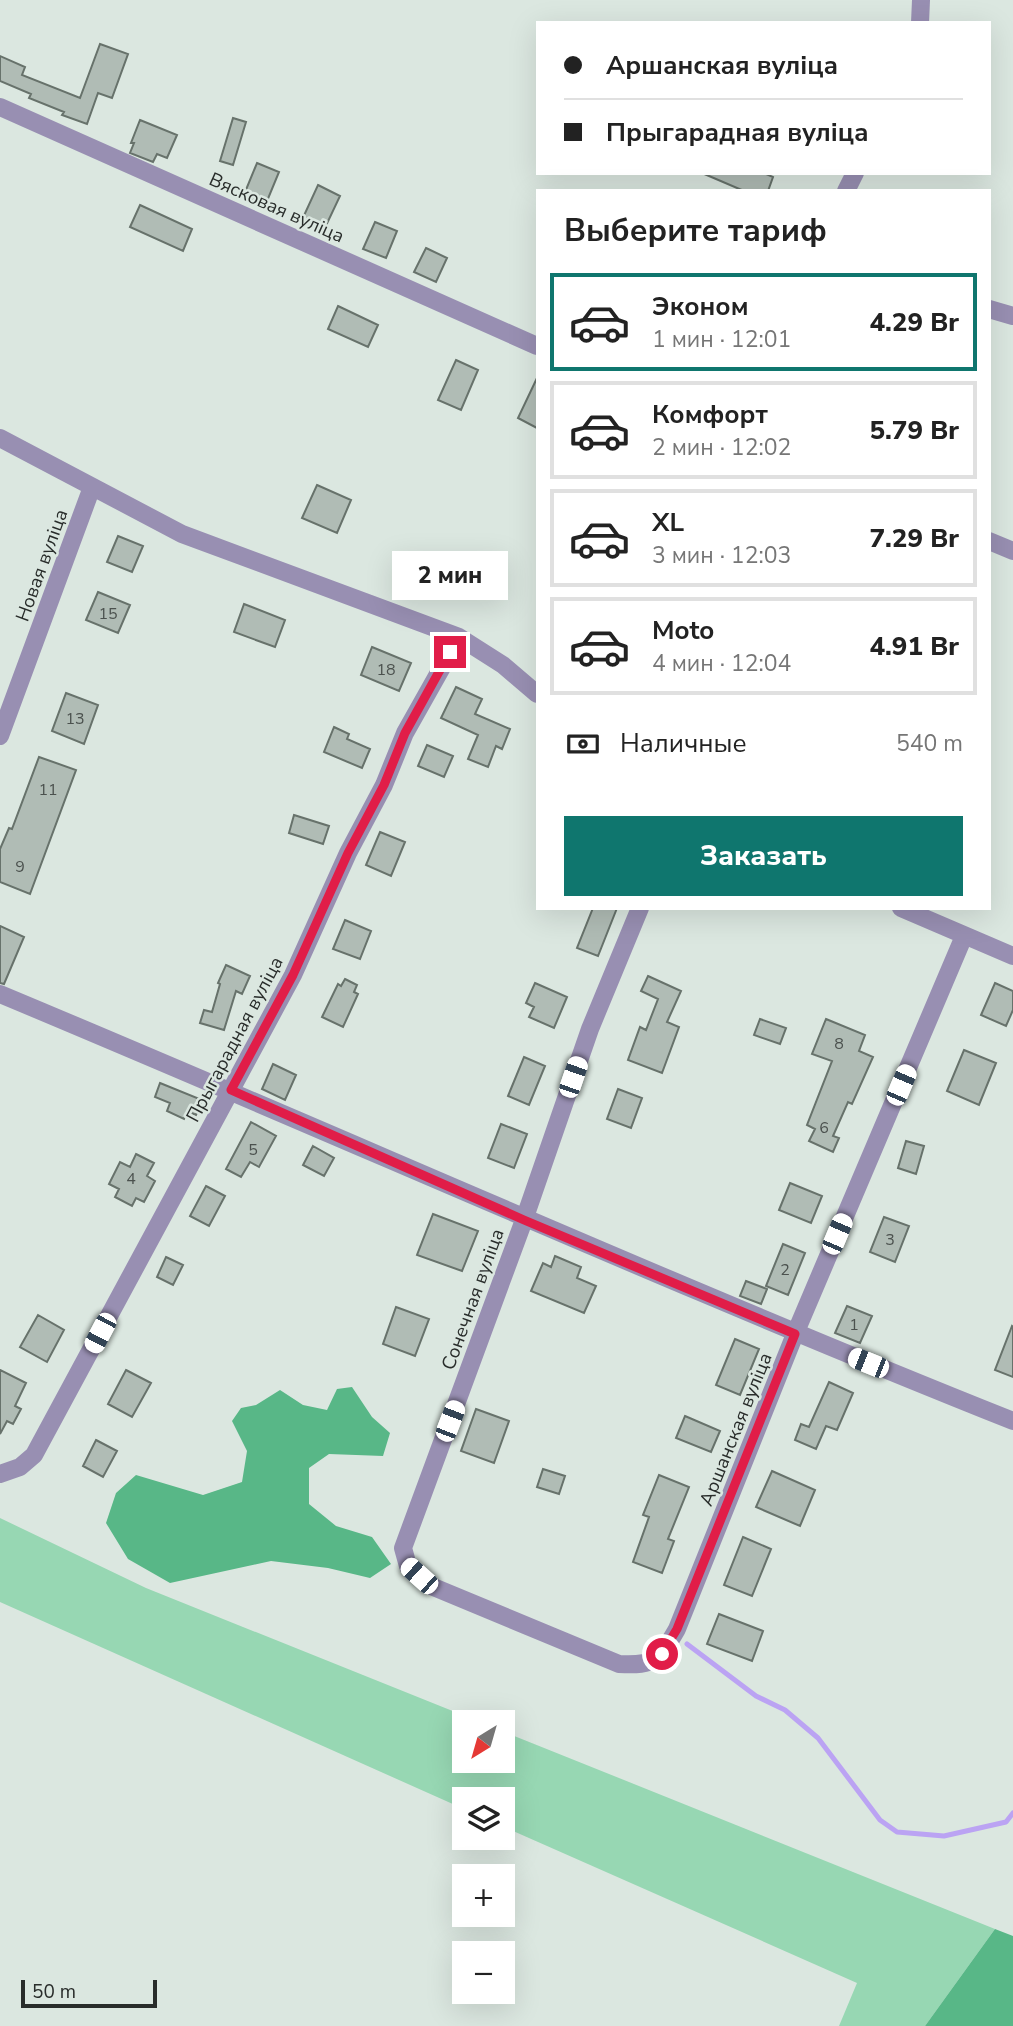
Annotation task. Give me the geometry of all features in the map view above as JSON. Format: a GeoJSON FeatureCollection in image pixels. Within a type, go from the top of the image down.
{"type":"FeatureCollection","features":[{"type":"Feature","properties":{"kind":"street"},"geometry":{"type":"LineString","coordinates":[[920,21],[921,0]]}},
{"type":"Feature","properties":{"kind":"street","name":"Вясковая вуліца"},"geometry":{"type":"LineString","coordinates":[[0,107],[536,346]]}},
{"type":"Feature","properties":{"kind":"street"},"geometry":{"type":"LineString","coordinates":[[991,310],[1013,316]]}},
{"type":"Feature","properties":{"kind":"street"},"geometry":{"type":"LineString","coordinates":[[0,439],[182,534],[459,637],[503,665],[536,693]]}},
{"type":"Feature","properties":{"kind":"street","name":"Новая вуліца"},"geometry":{"type":"LineString","coordinates":[[0,736],[92,487]]}},
{"type":"Feature","properties":{"kind":"street"},"geometry":{"type":"LineString","coordinates":[[991,542],[1013,551]]}},
{"type":"Feature","properties":{"kind":"street","name":"Прыгарадная вуліца"},"geometry":{"type":"LineString","coordinates":[[0,1474],[20,1467],[34,1455],[293,975],[348,853],[384,785],[405,733],[459,637]]}},
{"type":"Feature","properties":{"kind":"street","name":"Сонечная вуліца"},"geometry":{"type":"LineString","coordinates":[[403,1548],[524,1220],[590,1029],[639,910]]}},
{"type":"Feature","properties":{"kind":"street"},"geometry":{"type":"LineString","coordinates":[[906,910],[1013,956]]}},
{"type":"Feature","properties":{"kind":"street","name":"Аршанская вуліца"},"geometry":{"type":"LineString","coordinates":[[403,1548],[408,1566],[431,1586],[619,1664],[644,1666],[662,1654],[677,1629],[795,1334],[964,936]]}},
{"type":"Feature","properties":{"kind":"street"},"geometry":{"type":"LineString","coordinates":[[0,994],[231,1090],[524,1220],[795,1334],[1013,1421]]}},
{"type":"Feature","properties":{"kind":"green space"},"geometry":{"type":"Polygon","coordinates":[[[352,1387],[372,1417],[390,1433],[383,1456],[329,1454],[309,1468],[309,1504],[336,1526],[372,1537],[391,1564],[370,1578],[328,1568],[271,1561],[170,1583],[128,1559],[106,1523],[116,1493],[136,1475],[203,1495],[242,1482],[247,1451],[232,1421],[241,1408],[256,1405],[280,1390],[303,1405],[327,1410],[337,1389],[352,1387]]]}},
{"type":"Feature","properties":{"kind":"green space"},"geometry":{"type":"Polygon","coordinates":[[[0,1518],[146,1588],[452,1711],[452,1773],[515,1773],[515,1736],[995,1929],[925,2026],[839,2026],[857,1983],[515,1832],[515,1787],[452,1787],[452,1804],[0,1602],[0,1518]]]}},
{"type":"Feature","properties":{"kind":"green space"},"geometry":{"type":"Polygon","coordinates":[[[995,1929],[1013,1936],[1013,2026],[925,2026],[995,1929]]]}},
{"type":"Feature","properties":{"kind":"building"},"geometry":{"type":"Polygon","coordinates":[[[100,44],[128,54],[112,98],[98,93],[87,124],[62,115],[64,112],[29,98],[31,94],[0,81],[0,56],[25,67],[22,75],[80,98],[100,44]]]}},
{"type":"Feature","properties":{"kind":"building"},"geometry":{"type":"Polygon","coordinates":[[[233,118],[246,122],[233,165],[220,161],[233,118]]]}},
{"type":"Feature","properties":{"kind":"building"},"geometry":{"type":"Polygon","coordinates":[[[140,120],[177,135],[167,158],[157,154],[153,162],[130,153],[140,120]]]}},
{"type":"Feature","properties":{"kind":"building"},"geometry":{"type":"Polygon","coordinates":[[[257,163],[279,172],[265,206],[243,197],[257,163]]]}},
{"type":"Feature","properties":{"kind":"building"},"geometry":{"type":"Polygon","coordinates":[[[707,175],[773,177],[769,189],[739,189],[707,175]]]}},
{"type":"Feature","properties":{"kind":"building"},"geometry":{"type":"Polygon","coordinates":[[[318,185],[340,196],[323,232],[301,222],[318,185]]]}},
{"type":"Feature","properties":{"kind":"building"},"geometry":{"type":"Polygon","coordinates":[[[140,205],[192,229],[183,251],[130,227],[140,205]]]}},
{"type":"Feature","properties":{"kind":"building"},"geometry":{"type":"Polygon","coordinates":[[[375,222],[397,231],[386,258],[363,249],[375,222]]]}},
{"type":"Feature","properties":{"kind":"building"},"geometry":{"type":"Polygon","coordinates":[[[426,248],[447,258],[436,282],[414,272],[426,248]]]}},
{"type":"Feature","properties":{"kind":"building"},"geometry":{"type":"Polygon","coordinates":[[[338,306],[378,325],[368,347],[328,329],[338,306]]]}},
{"type":"Feature","properties":{"kind":"building"},"geometry":{"type":"Polygon","coordinates":[[[456,360],[478,370],[461,410],[438,400],[456,360]]]}},
{"type":"Feature","properties":{"kind":"building"},"geometry":{"type":"Polygon","coordinates":[[[536,380],[536,427],[518,418],[536,380]]]}},
{"type":"Feature","properties":{"kind":"building"},"geometry":{"type":"Polygon","coordinates":[[[317,485],[351,500],[337,533],[302,518],[317,485]]]}},
{"type":"Feature","properties":{"kind":"building"},"geometry":{"type":"Polygon","coordinates":[[[118,536],[143,546],[132,572],[107,562],[118,536]]]}},
{"type":"Feature","properties":{"kind":"building"},"geometry":{"type":"Polygon","coordinates":[[[98,592],[130,605],[118,633],[86,620],[98,592]]]}},
{"type":"Feature","properties":{"kind":"building"},"geometry":{"type":"Polygon","coordinates":[[[244,604],[285,620],[275,647],[234,632],[244,604]]]}},
{"type":"Feature","properties":{"kind":"building"},"geometry":{"type":"Polygon","coordinates":[[[372,647],[411,663],[399,691],[361,675],[372,647]]]}},
{"type":"Feature","properties":{"kind":"building"},"geometry":{"type":"Polygon","coordinates":[[[456,687],[482,699],[475,714],[510,729],[502,749],[496,746],[488,767],[468,759],[478,735],[441,718],[456,687]]]}},
{"type":"Feature","properties":{"kind":"building"},"geometry":{"type":"Polygon","coordinates":[[[66,693],[98,705],[84,744],[52,731],[66,693]]]}},
{"type":"Feature","properties":{"kind":"building"},"geometry":{"type":"Polygon","coordinates":[[[334,727],[349,734],[347,739],[370,749],[362,768],[324,752],[334,727]]]}},
{"type":"Feature","properties":{"kind":"building"},"geometry":{"type":"Polygon","coordinates":[[[427,745],[453,756],[444,777],[418,766],[427,745]]]}},
{"type":"Feature","properties":{"kind":"building"},"geometry":{"type":"Polygon","coordinates":[[[39,757],[76,770],[30,894],[0,882],[0,849],[9,828],[12,829],[39,757]]]}},
{"type":"Feature","properties":{"kind":"building"},"geometry":{"type":"Polygon","coordinates":[[[294,815],[329,826],[323,844],[289,833],[294,815]]]}},
{"type":"Feature","properties":{"kind":"building"},"geometry":{"type":"Polygon","coordinates":[[[380,832],[405,842],[391,876],[366,865],[380,832]]]}},
{"type":"Feature","properties":{"kind":"building"},"geometry":{"type":"Polygon","coordinates":[[[592,910],[616,910],[598,956],[577,948],[592,910]]]}},
{"type":"Feature","properties":{"kind":"building"},"geometry":{"type":"Polygon","coordinates":[[[345,920],[371,931],[360,959],[333,949],[345,920]]]}},
{"type":"Feature","properties":{"kind":"building"},"geometry":{"type":"Polygon","coordinates":[[[0,926],[24,937],[4,984],[0,983],[0,926]]]}},
{"type":"Feature","properties":{"kind":"building"},"geometry":{"type":"Polygon","coordinates":[[[226,965],[250,976],[242,994],[236,991],[224,1030],[200,1023],[204,1010],[212,1012],[220,984],[218,983],[226,965]]]}},
{"type":"Feature","properties":{"kind":"building"},"geometry":{"type":"Polygon","coordinates":[[[648,976],[681,991],[667,1022],[679,1027],[662,1073],[628,1060],[640,1027],[646,1030],[658,999],[641,991],[648,976]]]}},
{"type":"Feature","properties":{"kind":"building"},"geometry":{"type":"Polygon","coordinates":[[[345,979],[357,985],[354,992],[358,994],[343,1027],[322,1017],[338,984],[341,986],[345,979]]]}},
{"type":"Feature","properties":{"kind":"building"},"geometry":{"type":"Polygon","coordinates":[[[535,983],[567,997],[554,1028],[529,1017],[534,1007],[526,1003],[535,983]]]}},
{"type":"Feature","properties":{"kind":"building"},"geometry":{"type":"Polygon","coordinates":[[[995,983],[1013,991],[1013,1010],[1006,1026],[981,1015],[995,983]]]}},
{"type":"Feature","properties":{"kind":"building"},"geometry":{"type":"Polygon","coordinates":[[[760,1019],[786,1028],[780,1044],[754,1035],[760,1019]]]}},
{"type":"Feature","properties":{"kind":"building"},"geometry":{"type":"Polygon","coordinates":[[[826,1019],[865,1035],[859,1051],[873,1057],[852,1104],[848,1102],[833,1136],[839,1138],[833,1152],[809,1141],[815,1129],[807,1125],[832,1061],[812,1054],[826,1019]]]}},
{"type":"Feature","properties":{"kind":"building"},"geometry":{"type":"Polygon","coordinates":[[[964,1050],[996,1063],[979,1105],[947,1091],[964,1050]]]}},
{"type":"Feature","properties":{"kind":"building"},"geometry":{"type":"Polygon","coordinates":[[[524,1057],[545,1066],[529,1105],[508,1096],[524,1057]]]}},
{"type":"Feature","properties":{"kind":"building"},"geometry":{"type":"Polygon","coordinates":[[[273,1064],[296,1075],[285,1100],[262,1089],[273,1064]]]}},
{"type":"Feature","properties":{"kind":"building"},"geometry":{"type":"Polygon","coordinates":[[[160,1083],[202,1100],[196,1115],[187,1111],[184,1119],[167,1111],[170,1103],[155,1097],[160,1083]]]}},
{"type":"Feature","properties":{"kind":"building"},"geometry":{"type":"Polygon","coordinates":[[[618,1089],[642,1098],[631,1128],[607,1119],[618,1089]]]}},
{"type":"Feature","properties":{"kind":"building"},"geometry":{"type":"Polygon","coordinates":[[[251,1122],[276,1136],[259,1167],[250,1162],[241,1177],[226,1169],[251,1122]]]}},
{"type":"Feature","properties":{"kind":"building"},"geometry":{"type":"Polygon","coordinates":[[[501,1124],[527,1134],[514,1168],[488,1158],[501,1124]]]}},
{"type":"Feature","properties":{"kind":"building"},"geometry":{"type":"Polygon","coordinates":[[[906,1141],[924,1146],[916,1174],[898,1168],[906,1141]]]}},
{"type":"Feature","properties":{"kind":"building"},"geometry":{"type":"Polygon","coordinates":[[[313,1146],[334,1158],[324,1176],[303,1165],[313,1146]]]}},
{"type":"Feature","properties":{"kind":"building"},"geometry":{"type":"Polygon","coordinates":[[[136,1154],[154,1163],[147,1176],[155,1181],[144,1202],[136,1198],[132,1206],[115,1197],[119,1189],[109,1184],[120,1162],[130,1167],[136,1154]]]}},
{"type":"Feature","properties":{"kind":"building"},"geometry":{"type":"Polygon","coordinates":[[[790,1183],[822,1196],[811,1223],[779,1210],[790,1183]]]}},
{"type":"Feature","properties":{"kind":"building"},"geometry":{"type":"Polygon","coordinates":[[[206,1186],[225,1196],[209,1226],[190,1216],[206,1186]]]}},
{"type":"Feature","properties":{"kind":"building"},"geometry":{"type":"Polygon","coordinates":[[[433,1214],[478,1231],[462,1271],[417,1255],[433,1214]]]}},
{"type":"Feature","properties":{"kind":"building"},"geometry":{"type":"Polygon","coordinates":[[[884,1217],[909,1226],[895,1262],[870,1252],[884,1217]]]}},
{"type":"Feature","properties":{"kind":"building"},"geometry":{"type":"Polygon","coordinates":[[[783,1244],[805,1253],[788,1295],[766,1286],[783,1244]]]}},
{"type":"Feature","properties":{"kind":"building"},"geometry":{"type":"Polygon","coordinates":[[[555,1256],[581,1267],[577,1278],[596,1286],[584,1313],[531,1291],[543,1263],[551,1267],[555,1256]]]}},
{"type":"Feature","properties":{"kind":"building"},"geometry":{"type":"Polygon","coordinates":[[[166,1257],[183,1265],[173,1285],[157,1277],[166,1257]]]}},
{"type":"Feature","properties":{"kind":"building"},"geometry":{"type":"Polygon","coordinates":[[[746,1281],[767,1289],[761,1304],[740,1296],[746,1281]]]}},
{"type":"Feature","properties":{"kind":"building"},"geometry":{"type":"Polygon","coordinates":[[[847,1306],[872,1316],[860,1343],[835,1333],[847,1306]]]}},
{"type":"Feature","properties":{"kind":"building"},"geometry":{"type":"Polygon","coordinates":[[[396,1307],[429,1319],[415,1356],[383,1344],[396,1307]]]}},
{"type":"Feature","properties":{"kind":"building"},"geometry":{"type":"Polygon","coordinates":[[[38,1315],[64,1330],[47,1362],[20,1347],[38,1315]]]}},
{"type":"Feature","properties":{"kind":"building"},"geometry":{"type":"Polygon","coordinates":[[[1013,1327],[1013,1377],[995,1370],[1013,1327]]]}},
{"type":"Feature","properties":{"kind":"building"},"geometry":{"type":"Polygon","coordinates":[[[735,1339],[759,1349],[740,1395],[716,1385],[735,1339]]]}},
{"type":"Feature","properties":{"kind":"building"},"geometry":{"type":"Polygon","coordinates":[[[0,1370],[26,1383],[15,1406],[21,1409],[13,1424],[7,1421],[0,1434],[0,1370]]]}},
{"type":"Feature","properties":{"kind":"building"},"geometry":{"type":"Polygon","coordinates":[[[126,1370],[151,1383],[132,1417],[108,1404],[126,1370]]]}},
{"type":"Feature","properties":{"kind":"building"},"geometry":{"type":"Polygon","coordinates":[[[829,1382],[853,1393],[837,1430],[826,1426],[816,1449],[795,1440],[801,1424],[809,1427],[829,1382]]]}},
{"type":"Feature","properties":{"kind":"building"},"geometry":{"type":"Polygon","coordinates":[[[476,1409],[509,1421],[494,1463],[461,1451],[476,1409]]]}},
{"type":"Feature","properties":{"kind":"building"},"geometry":{"type":"Polygon","coordinates":[[[685,1416],[720,1431],[711,1452],[676,1438],[685,1416]]]}},
{"type":"Feature","properties":{"kind":"building"},"geometry":{"type":"Polygon","coordinates":[[[96,1440],[117,1451],[103,1477],[83,1466],[96,1440]]]}},
{"type":"Feature","properties":{"kind":"building"},"geometry":{"type":"Polygon","coordinates":[[[543,1469],[565,1476],[559,1494],[537,1487],[543,1469]]]}},
{"type":"Feature","properties":{"kind":"building"},"geometry":{"type":"Polygon","coordinates":[[[772,1471],[815,1490],[800,1526],[756,1507],[772,1471]]]}},
{"type":"Feature","properties":{"kind":"building"},"geometry":{"type":"Polygon","coordinates":[[[659,1475],[689,1487],[668,1539],[674,1541],[662,1573],[633,1562],[649,1517],[643,1515],[659,1475]]]}},
{"type":"Feature","properties":{"kind":"building"},"geometry":{"type":"Polygon","coordinates":[[[743,1537],[771,1549],[752,1596],[724,1585],[743,1537]]]}},
{"type":"Feature","properties":{"kind":"building"},"geometry":{"type":"Polygon","coordinates":[[[719,1614],[763,1631],[752,1661],[707,1644],[719,1614]]]}},
{"type":"Feature","properties":{"kind":"waterway"},"geometry":{"type":"LineString","coordinates":[[687,1644],[756,1696],[785,1710],[818,1738],[880,1820],[897,1832],[944,1836],[1006,1822],[1013,1813]]}},
{"type":"Feature","properties":{"kind":"route"},"geometry":{"type":"LineString","coordinates":[[450,652],[405,733],[384,785],[348,853],[293,975],[231,1090],[524,1220],[795,1334],[677,1629],[662,1654]]}}]}
